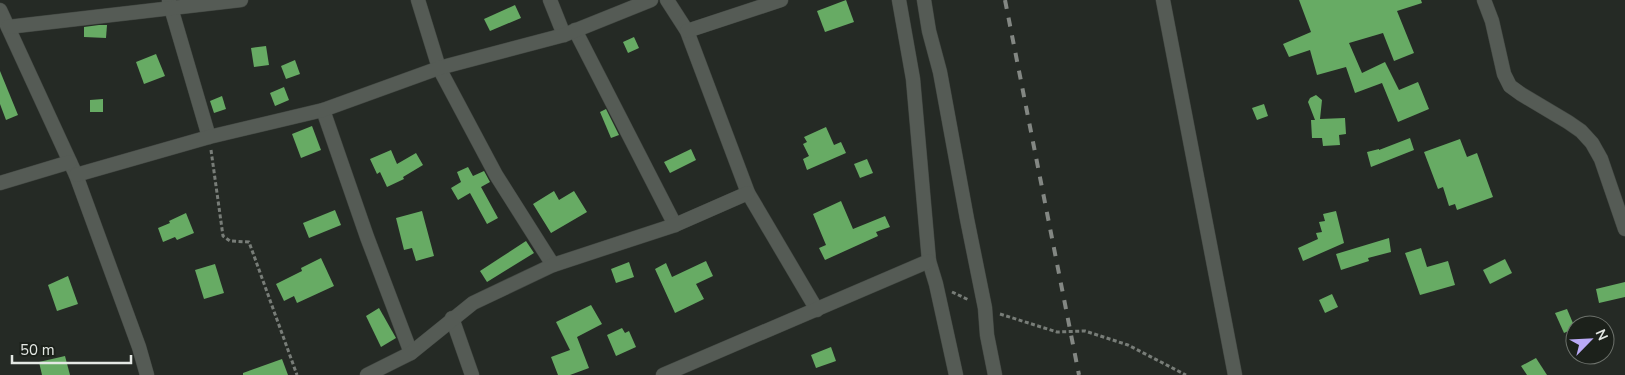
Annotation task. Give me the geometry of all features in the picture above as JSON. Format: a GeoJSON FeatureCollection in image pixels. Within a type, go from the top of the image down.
{"type":"FeatureCollection","features":[{"type":"Feature","properties":{"kind":"street"},"geometry":{"type":"LineString","coordinates":[[8,27],[169,4],[241,0]]}},
{"type":"Feature","properties":{"kind":"street"},"geometry":{"type":"LineString","coordinates":[[418,0],[439,68],[496,175],[553,264]]}},
{"type":"Feature","properties":{"kind":"street"},"geometry":{"type":"LineString","coordinates":[[550,0],[675,225]]}},
{"type":"Feature","properties":{"kind":"street"},"geometry":{"type":"LineString","coordinates":[[0,183],[73,169],[323,110],[439,68],[570,33],[651,0]]}},
{"type":"Feature","properties":{"kind":"street"},"geometry":{"type":"LineString","coordinates":[[667,0],[687,31],[748,193],[817,310]]}},
{"type":"Feature","properties":{"kind":"street"},"geometry":{"type":"LineString","coordinates":[[687,31],[781,0]]}},
{"type":"Feature","properties":{"kind":"street"},"geometry":{"type":"LineString","coordinates":[[899,0],[913,79],[929,261],[936,284],[956,375]]}},
{"type":"Feature","properties":{"kind":"street"},"geometry":{"type":"LineString","coordinates":[[924,0],[928,30],[940,72],[966,219],[985,308],[987,335],[994,375]]}},
{"type":"Feature","properties":{"kind":"street"},"geometry":{"type":"LineString","coordinates":[[1163,0],[1235,375]]}},
{"type":"Feature","properties":{"kind":"street"},"geometry":{"type":"LineString","coordinates":[[1484,0],[1492,22],[1504,74],[1510,86],[1581,131],[1592,143],[1601,158],[1625,229]]}},
{"type":"Feature","properties":{"kind":"street"},"geometry":{"type":"LineString","coordinates":[[169,4],[209,137]]}},
{"type":"Feature","properties":{"kind":"street"},"geometry":{"type":"LineString","coordinates":[[0,10],[73,169],[139,347],[147,375]]}},
{"type":"Feature","properties":{"kind":"street"},"geometry":{"type":"LineString","coordinates":[[323,110],[367,237],[411,353]]}},
{"type":"Feature","properties":{"kind":"street"},"geometry":{"type":"LineString","coordinates":[[366,375],[411,353],[452,318],[473,303],[553,264],[675,225],[748,193]]}},
{"type":"Feature","properties":{"kind":"street"},"geometry":{"type":"LineString","coordinates":[[664,375],[929,261]]}},
{"type":"Feature","properties":{"kind":"street"},"geometry":{"type":"LineString","coordinates":[[452,318],[472,375]]}},
{"type":"Feature","properties":{"kind":"street"},"geometry":{"type":"LineString","coordinates":[[952,354],[968,375]]}},
{"type":"Feature","properties":{"kind":"path"},"geometry":{"type":"LineString","coordinates":[[209,137],[223,236],[230,241],[249,242],[297,375]]}},
{"type":"Feature","properties":{"kind":"path"},"geometry":{"type":"LineString","coordinates":[[936,284],[985,308],[1030,324],[1057,332],[1085,331],[1128,344],[1186,375]]}},
{"type":"Feature","properties":{"kind":"building"},"geometry":{"type":"Polygon","coordinates":[[[846,0],[854,22],[825,32],[817,11],[846,0]]]}},
{"type":"Feature","properties":{"kind":"building"},"geometry":{"type":"Polygon","coordinates":[[[1299,0],[1421,0],[1422,3],[1397,11],[1414,53],[1394,61],[1383,33],[1349,43],[1362,73],[1385,62],[1399,90],[1418,82],[1429,109],[1398,122],[1382,83],[1355,93],[1346,67],[1317,75],[1310,50],[1289,57],[1283,44],[1311,32],[1299,0]]]}},
{"type":"Feature","properties":{"kind":"building"},"geometry":{"type":"Polygon","coordinates":[[[515,5],[521,18],[490,31],[484,19],[515,5]]]}},
{"type":"Feature","properties":{"kind":"building"},"geometry":{"type":"Polygon","coordinates":[[[107,25],[106,38],[84,37],[84,27],[107,25]]]}},
{"type":"Feature","properties":{"kind":"building"},"geometry":{"type":"Polygon","coordinates":[[[634,37],[639,48],[628,53],[623,42],[634,37]]]}},
{"type":"Feature","properties":{"kind":"building"},"geometry":{"type":"Polygon","coordinates":[[[266,46],[269,65],[254,67],[251,48],[266,46]]]}},
{"type":"Feature","properties":{"kind":"building"},"geometry":{"type":"Polygon","coordinates":[[[156,54],[165,76],[144,84],[136,62],[156,54]]]}},
{"type":"Feature","properties":{"kind":"building"},"geometry":{"type":"Polygon","coordinates":[[[295,60],[300,74],[286,79],[281,66],[295,60]]]}},
{"type":"Feature","properties":{"kind":"building"},"geometry":{"type":"Polygon","coordinates":[[[0,71],[18,115],[6,120],[0,104],[0,71]]]}},
{"type":"Feature","properties":{"kind":"building"},"geometry":{"type":"Polygon","coordinates":[[[284,87],[289,100],[275,106],[270,93],[284,87]]]}},
{"type":"Feature","properties":{"kind":"building"},"geometry":{"type":"Polygon","coordinates":[[[1316,95],[1322,100],[1320,119],[1345,118],[1346,134],[1339,135],[1340,145],[1323,146],[1322,138],[1312,138],[1311,120],[1315,120],[1308,102],[1310,98],[1316,95]]]}},
{"type":"Feature","properties":{"kind":"building"},"geometry":{"type":"Polygon","coordinates":[[[222,96],[226,109],[214,113],[210,101],[222,96]]]}},
{"type":"Feature","properties":{"kind":"building"},"geometry":{"type":"Polygon","coordinates":[[[103,99],[103,112],[90,112],[90,100],[103,99]]]}},
{"type":"Feature","properties":{"kind":"building"},"geometry":{"type":"Polygon","coordinates":[[[1264,104],[1268,116],[1257,120],[1252,108],[1264,104]]]}},
{"type":"Feature","properties":{"kind":"building"},"geometry":{"type":"Polygon","coordinates":[[[606,109],[619,135],[611,138],[600,112],[606,109]]]}},
{"type":"Feature","properties":{"kind":"building"},"geometry":{"type":"Polygon","coordinates":[[[312,126],[321,150],[301,158],[292,134],[312,126]]]}},
{"type":"Feature","properties":{"kind":"building"},"geometry":{"type":"Polygon","coordinates":[[[826,127],[834,145],[841,142],[846,153],[807,170],[803,159],[809,156],[803,144],[807,142],[804,137],[826,127]]]}},
{"type":"Feature","properties":{"kind":"building"},"geometry":{"type":"Polygon","coordinates":[[[1410,138],[1414,150],[1371,167],[1367,152],[1379,150],[1410,138]]]}},
{"type":"Feature","properties":{"kind":"building"},"geometry":{"type":"Polygon","coordinates":[[[1460,139],[1467,157],[1477,153],[1493,197],[1457,210],[1455,204],[1449,206],[1443,187],[1438,189],[1424,152],[1460,139]]]}},
{"type":"Feature","properties":{"kind":"building"},"geometry":{"type":"Polygon","coordinates":[[[691,149],[696,160],[670,173],[664,162],[691,149]]]}},
{"type":"Feature","properties":{"kind":"building"},"geometry":{"type":"Polygon","coordinates":[[[391,150],[397,164],[416,153],[423,165],[403,177],[404,179],[387,187],[380,172],[377,174],[370,159],[391,150]]]}},
{"type":"Feature","properties":{"kind":"building"},"geometry":{"type":"Polygon","coordinates":[[[867,159],[873,173],[860,178],[854,164],[867,159]]]}},
{"type":"Feature","properties":{"kind":"building"},"geometry":{"type":"Polygon","coordinates":[[[468,167],[473,176],[484,171],[490,182],[481,187],[498,218],[487,224],[470,193],[458,200],[451,188],[461,182],[457,172],[468,167]]]}},
{"type":"Feature","properties":{"kind":"building"},"geometry":{"type":"Polygon","coordinates":[[[554,191],[559,200],[574,191],[587,212],[551,233],[533,204],[554,191]]]}},
{"type":"Feature","properties":{"kind":"building"},"geometry":{"type":"Polygon","coordinates":[[[841,201],[853,229],[885,216],[890,227],[876,232],[878,236],[825,260],[819,248],[826,245],[813,214],[841,201]]]}},
{"type":"Feature","properties":{"kind":"building"},"geometry":{"type":"Polygon","coordinates":[[[335,210],[341,225],[309,238],[303,223],[335,210]]]}},
{"type":"Feature","properties":{"kind":"building"},"geometry":{"type":"Polygon","coordinates":[[[422,211],[434,256],[416,261],[412,248],[404,250],[396,218],[422,211]]]}},
{"type":"Feature","properties":{"kind":"building"},"geometry":{"type":"Polygon","coordinates":[[[1336,211],[1344,243],[1303,261],[1298,248],[1318,239],[1316,233],[1322,232],[1319,222],[1325,221],[1323,214],[1336,211]]]}},
{"type":"Feature","properties":{"kind":"building"},"geometry":{"type":"Polygon","coordinates":[[[186,213],[194,233],[177,240],[175,237],[163,242],[158,228],[186,213]]]}},
{"type":"Feature","properties":{"kind":"building"},"geometry":{"type":"Polygon","coordinates":[[[1389,238],[1391,252],[1368,258],[1369,261],[1341,270],[1336,254],[1389,238]]]}},
{"type":"Feature","properties":{"kind":"building"},"geometry":{"type":"Polygon","coordinates":[[[526,241],[534,253],[487,282],[480,271],[526,241]]]}},
{"type":"Feature","properties":{"kind":"building"},"geometry":{"type":"Polygon","coordinates":[[[1421,248],[1427,267],[1448,261],[1455,285],[1420,295],[1405,253],[1421,248]]]}},
{"type":"Feature","properties":{"kind":"building"},"geometry":{"type":"Polygon","coordinates":[[[321,258],[334,286],[297,303],[294,296],[284,301],[276,284],[302,271],[301,268],[321,258]]]}},
{"type":"Feature","properties":{"kind":"building"},"geometry":{"type":"Polygon","coordinates":[[[1505,259],[1512,273],[1490,284],[1483,270],[1505,259]]]}},
{"type":"Feature","properties":{"kind":"building"},"geometry":{"type":"Polygon","coordinates":[[[706,261],[713,276],[696,284],[704,299],[675,313],[655,269],[666,263],[672,277],[706,261]]]}},
{"type":"Feature","properties":{"kind":"building"},"geometry":{"type":"Polygon","coordinates":[[[629,262],[634,277],[616,283],[611,269],[629,262]]]}},
{"type":"Feature","properties":{"kind":"building"},"geometry":{"type":"Polygon","coordinates":[[[215,264],[224,293],[204,299],[195,270],[215,264]]]}},
{"type":"Feature","properties":{"kind":"building"},"geometry":{"type":"Polygon","coordinates":[[[68,276],[78,304],[57,311],[48,285],[68,276]]]}},
{"type":"Feature","properties":{"kind":"building"},"geometry":{"type":"Polygon","coordinates":[[[1625,282],[1625,297],[1599,303],[1596,289],[1625,282]]]}},
{"type":"Feature","properties":{"kind":"building"},"geometry":{"type":"Polygon","coordinates":[[[1332,294],[1338,307],[1325,313],[1319,300],[1332,294]]]}},
{"type":"Feature","properties":{"kind":"building"},"geometry":{"type":"Polygon","coordinates":[[[591,305],[602,324],[577,337],[589,368],[570,375],[558,375],[551,357],[570,350],[556,322],[591,305]]]}},
{"type":"Feature","properties":{"kind":"building"},"geometry":{"type":"Polygon","coordinates":[[[379,308],[396,338],[381,347],[366,316],[379,308]]]}},
{"type":"Feature","properties":{"kind":"building"},"geometry":{"type":"Polygon","coordinates":[[[1567,309],[1570,315],[1565,315],[1565,333],[1564,333],[1555,313],[1567,309]]]}},
{"type":"Feature","properties":{"kind":"building"},"geometry":{"type":"Polygon","coordinates":[[[622,328],[625,333],[629,331],[636,347],[616,356],[607,335],[622,328]]]}},
{"type":"Feature","properties":{"kind":"building"},"geometry":{"type":"Polygon","coordinates":[[[831,347],[836,361],[816,368],[811,355],[831,347]]]}},
{"type":"Feature","properties":{"kind":"building"},"geometry":{"type":"Polygon","coordinates":[[[65,356],[70,375],[42,375],[39,362],[65,356]]]}},
{"type":"Feature","properties":{"kind":"building"},"geometry":{"type":"Polygon","coordinates":[[[1536,358],[1547,375],[1527,375],[1521,366],[1536,358]]]}},
{"type":"Feature","properties":{"kind":"building"},"geometry":{"type":"Polygon","coordinates":[[[282,359],[288,375],[243,375],[243,373],[282,359]]]}},
{"type":"Feature","properties":{"kind":"railway"},"geometry":{"type":"LineString","coordinates":[[1005,0],[1079,375]]}}]}
